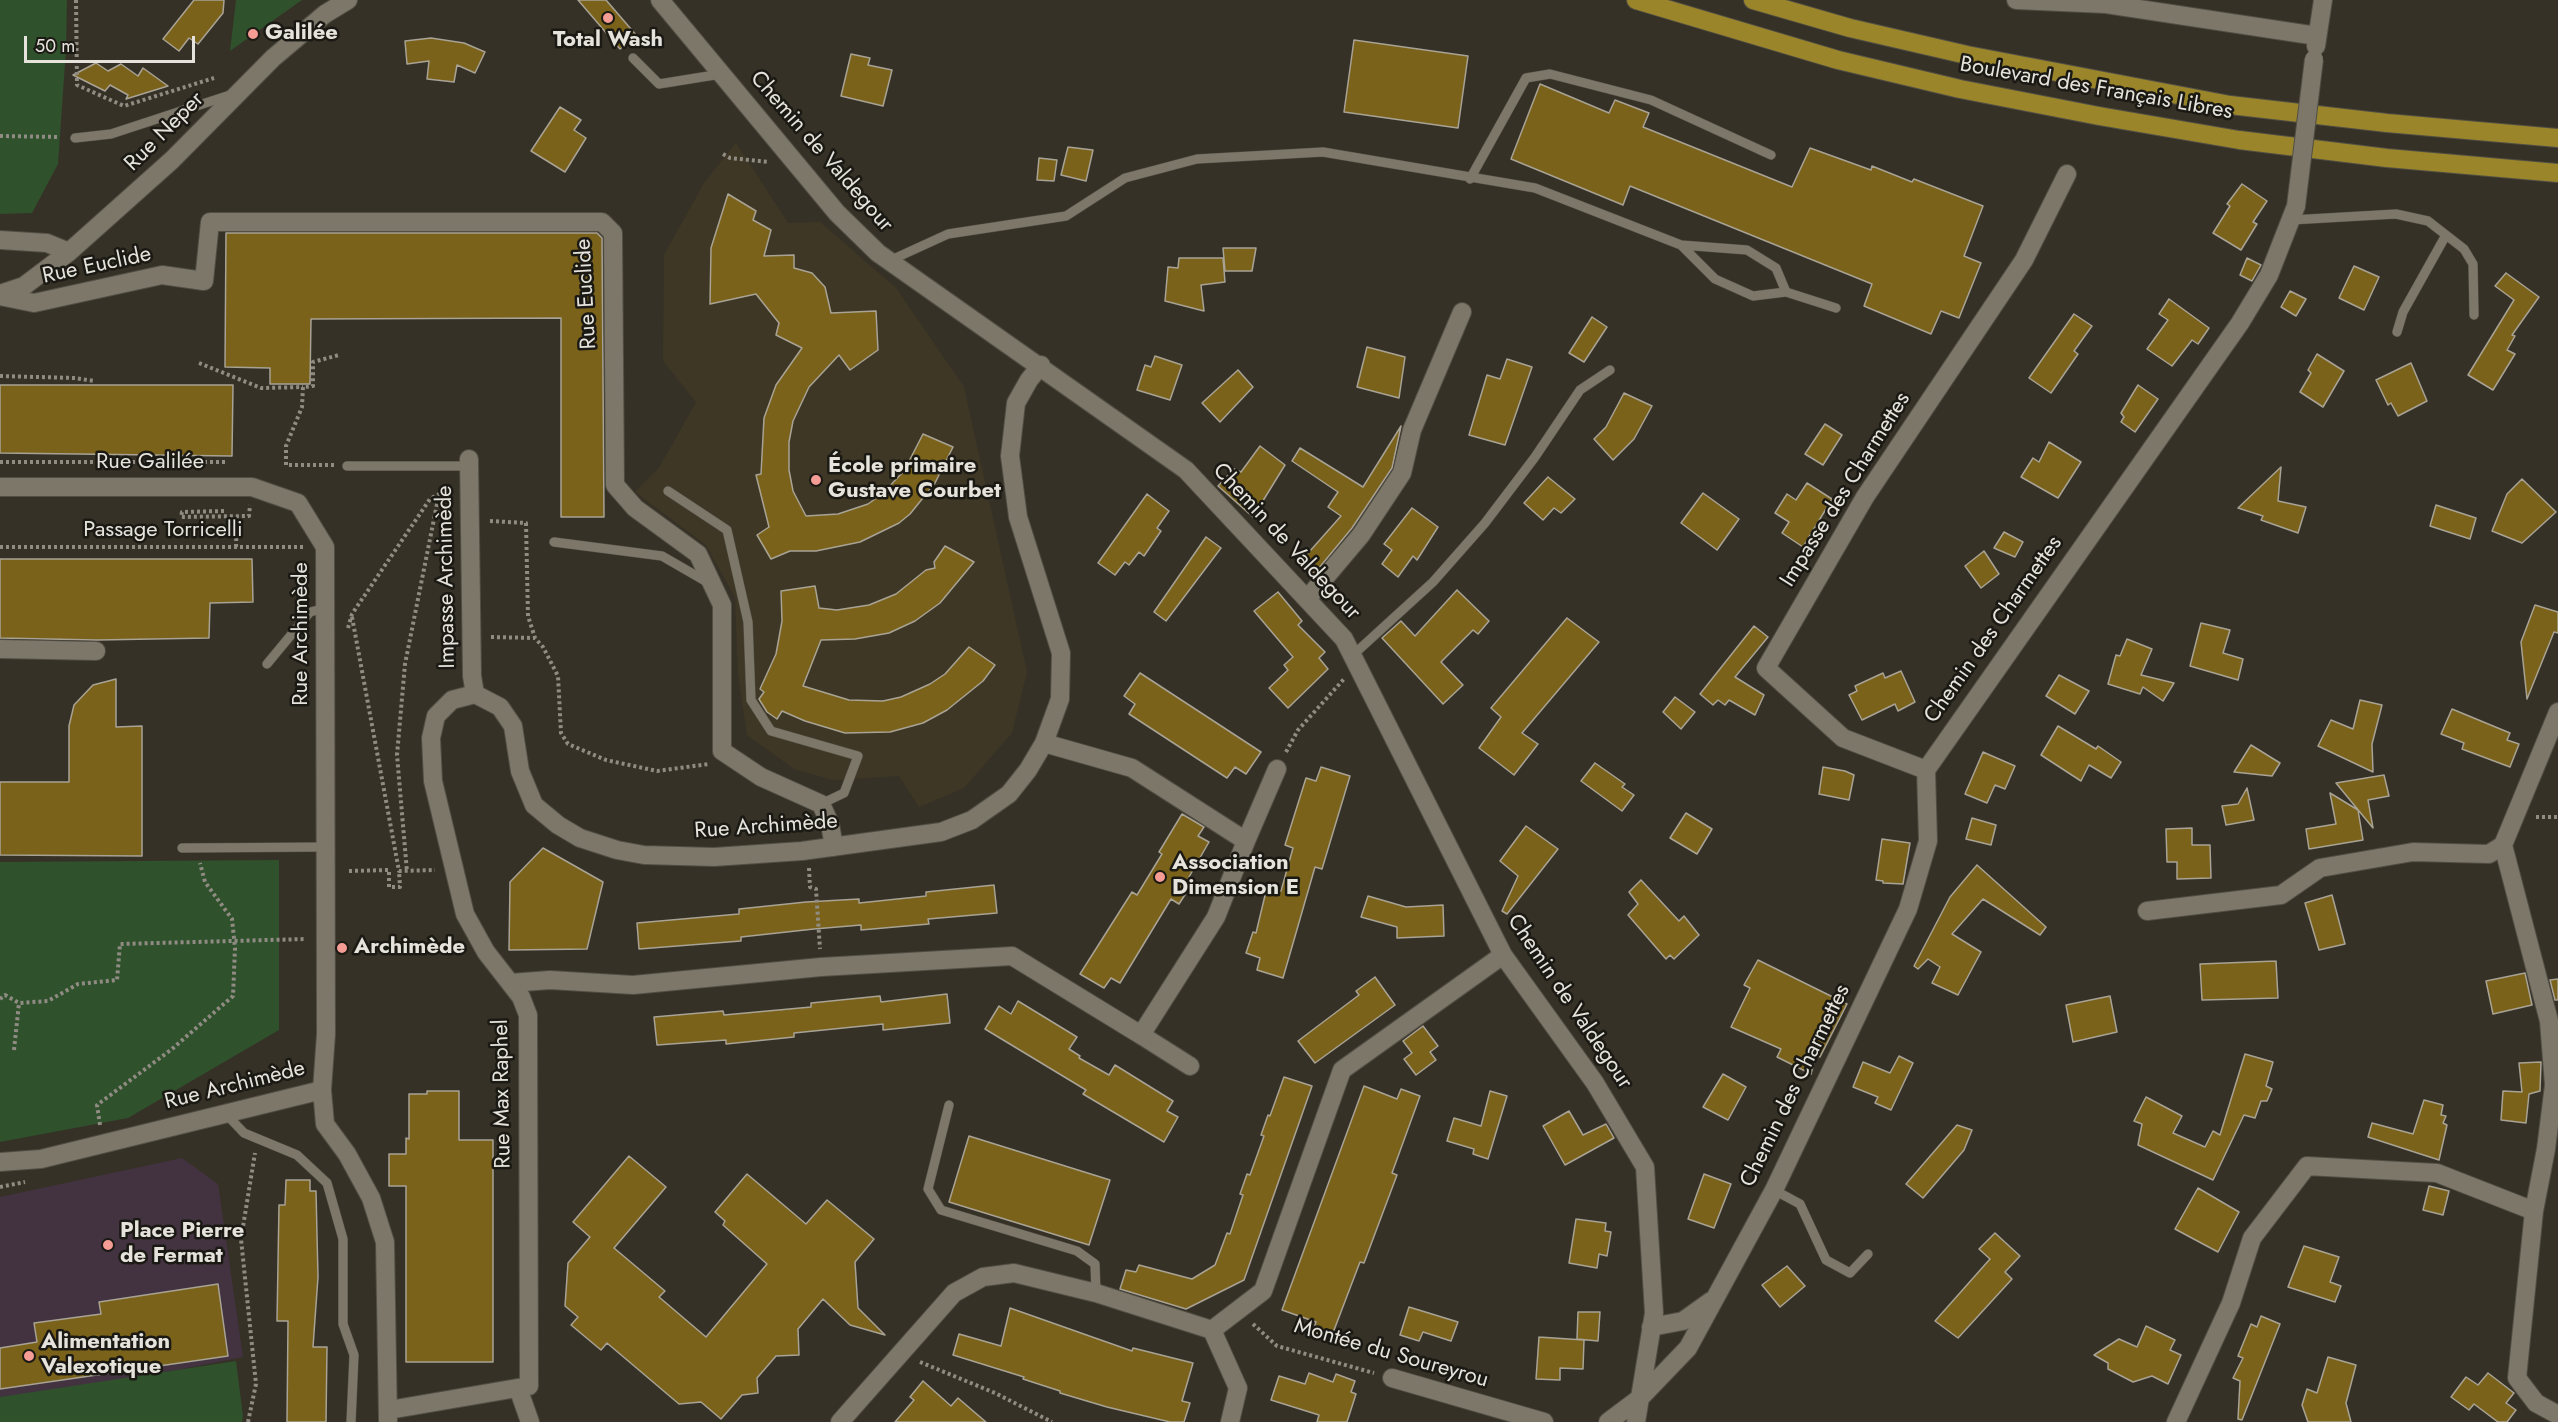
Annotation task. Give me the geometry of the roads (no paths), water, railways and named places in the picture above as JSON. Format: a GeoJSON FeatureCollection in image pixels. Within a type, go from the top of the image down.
{"type":"FeatureCollection","features":[{"type":"Feature","properties":{"kind":"main road","name":"Boulevard des Français Libres"},"geometry":{"type":"LineString","coordinates":[[1636,0],[1838,60],[1960,89],[2099,116],[2262,143],[2387,158],[2558,173]]}},
{"type":"Feature","properties":{"kind":"main road","name":"Boulevard des Français Libres"},"geometry":{"type":"LineString","coordinates":[[1753,0],[1850,28],[1967,55],[2230,105],[2387,123],[2558,138]]}},
{"type":"Feature","properties":{"kind":"street","name":"Rue Neper"},"geometry":{"type":"LineString","coordinates":[[69,252],[172,160],[273,58],[325,14],[348,0]]}},
{"type":"Feature","properties":{"kind":"street","name":"Chemin de Valdegour"},"geometry":{"type":"LineString","coordinates":[[660,0],[837,213],[889,261],[1041,366],[1186,471],[1344,639],[1503,955],[1595,1083],[1646,1167],[1653,1313],[1636,1422]]}},
{"type":"Feature","properties":{"kind":"street"},"geometry":{"type":"LineString","coordinates":[[2016,0],[2106,4],[2317,36]]}},
{"type":"Feature","properties":{"kind":"street","name":"Chemin des Charmettes"},"geometry":{"type":"LineString","coordinates":[[1608,1422],[1640,1398],[1688,1348],[1774,1190],[1908,909],[1928,841],[1926,770],[2240,324],[2269,275],[2294,213],[2323,0]]}},
{"type":"Feature","properties":{"kind":"street","name":"Impasse des Charmettes"},"geometry":{"type":"LineString","coordinates":[[1926,770],[1843,738],[1766,668],[1865,497],[2024,260],[2067,174]]}},
{"type":"Feature","properties":{"kind":"street","name":"Rue Euclide"},"geometry":{"type":"LineString","coordinates":[[0,295],[33,303],[162,275],[204,281],[210,222],[602,222],[613,233],[615,485],[634,508],[698,554],[722,605],[722,751],[761,777],[821,804]]}},
{"type":"Feature","properties":{"kind":"street"},"geometry":{"type":"LineString","coordinates":[[0,240],[47,243],[69,252]]}},
{"type":"Feature","properties":{"kind":"street"},"geometry":{"type":"LineString","coordinates":[[0,295],[24,286],[69,252]]}},
{"type":"Feature","properties":{"kind":"street"},"geometry":{"type":"LineString","coordinates":[[1307,599],[1361,535],[1402,473],[1412,430],[1462,312]]}},
{"type":"Feature","properties":{"kind":"street","name":"Rue Archimède"},"geometry":{"type":"LineString","coordinates":[[475,694],[500,707],[513,726],[520,771],[534,805],[558,825],[580,838],[612,849],[644,855],[714,856],[834,847],[940,832],[972,820],[1008,794],[1028,770],[1044,743],[1060,699],[1061,652],[1018,518],[1010,456],[1016,404],[1029,380],[1041,366]]}},
{"type":"Feature","properties":{"kind":"street","name":"Impasse Archimède"},"geometry":{"type":"LineString","coordinates":[[469,463],[471,637],[475,694]]}},
{"type":"Feature","properties":{"kind":"street","name":"Rue Galilée"},"geometry":{"type":"LineString","coordinates":[[0,487],[252,487],[298,503]]}},
{"type":"Feature","properties":{"kind":"street","name":"Rue Archimède"},"geometry":{"type":"LineString","coordinates":[[0,1162],[41,1159],[322,1090],[326,1034],[326,547],[298,503]]}},
{"type":"Feature","properties":{"kind":"street"},"geometry":{"type":"LineString","coordinates":[[0,649],[96,651]]}},
{"type":"Feature","properties":{"kind":"street"},"geometry":{"type":"LineString","coordinates":[[475,694],[452,700],[436,716],[431,738],[433,781],[452,869],[465,914],[486,952],[510,983],[550,980],[633,985],[821,967],[1012,956],[1190,1066]]}},
{"type":"Feature","properties":{"kind":"street"},"geometry":{"type":"LineString","coordinates":[[2147,911],[2281,895],[2320,868],[2413,852],[2489,854],[2503,845],[2558,712]]}},
{"type":"Feature","properties":{"kind":"street"},"geometry":{"type":"LineString","coordinates":[[1044,743],[1132,768],[1246,841]]}},
{"type":"Feature","properties":{"kind":"street"},"geometry":{"type":"LineString","coordinates":[[1141,1035],[1216,917],[1277,769]]}},
{"type":"Feature","properties":{"kind":"street"},"geometry":{"type":"LineString","coordinates":[[821,804],[830,824],[834,847]]}},
{"type":"Feature","properties":{"kind":"street"},"geometry":{"type":"LineString","coordinates":[[2503,845],[2549,1021],[2554,1085],[2546,1149],[2534,1211],[2517,1378],[2536,1403],[2558,1414]]}},
{"type":"Feature","properties":{"kind":"street"},"geometry":{"type":"LineString","coordinates":[[1212,1330],[1263,1291],[1342,1070],[1503,955]]}},
{"type":"Feature","properties":{"kind":"street","name":"Rue Max Raphel"},"geometry":{"type":"LineString","coordinates":[[510,983],[521,998],[528,1016],[529,1386],[518,1388]]}},
{"type":"Feature","properties":{"kind":"street"},"geometry":{"type":"LineString","coordinates":[[322,1090],[325,1124],[347,1154],[371,1198],[385,1242],[388,1416],[518,1388],[530,1422]]}},
{"type":"Feature","properties":{"kind":"street"},"geometry":{"type":"LineString","coordinates":[[2176,1422],[2231,1303],[2252,1238],[2307,1166],[2437,1173],[2534,1211]]}},
{"type":"Feature","properties":{"kind":"street"},"geometry":{"type":"LineString","coordinates":[[840,1422],[954,1293],[983,1277],[1014,1273],[1096,1293],[1212,1330],[1238,1388],[1230,1422]]}},
{"type":"Feature","properties":{"kind":"street","name":"Chemin des Charmettes"},"geometry":{"type":"LineString","coordinates":[[1651,1327],[1683,1322],[1715,1298]]}},
{"type":"Feature","properties":{"kind":"street","name":"Montée du Soureyrou"},"geometry":{"type":"LineString","coordinates":[[1392,1378],[1544,1422]]}},
{"type":"Feature","properties":{"kind":"lane"},"geometry":{"type":"LineString","coordinates":[[633,58],[659,84],[721,74]]}},
{"type":"Feature","properties":{"kind":"lane"},"geometry":{"type":"LineString","coordinates":[[1470,179],[1526,78],[1550,74],[1651,100],[1771,155]]}},
{"type":"Feature","properties":{"kind":"lane"},"geometry":{"type":"LineString","coordinates":[[75,138],[111,134],[238,93]]}},
{"type":"Feature","properties":{"kind":"lane"},"geometry":{"type":"LineString","coordinates":[[889,261],[948,234],[1066,216],[1125,178],[1197,159],[1323,152],[1470,179],[1535,188],[1681,245],[1747,250],[1776,268],[1786,292]]}},
{"type":"Feature","properties":{"kind":"lane"},"geometry":{"type":"LineString","coordinates":[[2294,213],[2396,214],[2428,221],[2464,249],[2474,264],[2474,315]]}},
{"type":"Feature","properties":{"kind":"lane"},"geometry":{"type":"LineString","coordinates":[[2397,332],[2403,312],[2446,235]]}},
{"type":"Feature","properties":{"kind":"lane"},"geometry":{"type":"LineString","coordinates":[[1681,245],[1715,279],[1753,296],[1786,292],[1836,308]]}},
{"type":"Feature","properties":{"kind":"lane"},"geometry":{"type":"LineString","coordinates":[[1356,662],[1485,523],[1535,457],[1580,390],[1610,370]]}},
{"type":"Feature","properties":{"kind":"lane"},"geometry":{"type":"LineString","coordinates":[[347,466],[469,463]]}},
{"type":"Feature","properties":{"kind":"lane"},"geometry":{"type":"LineString","coordinates":[[668,491],[727,530],[748,622],[751,700],[771,730],[858,756],[844,793],[821,804]]}},
{"type":"Feature","properties":{"kind":"lane"},"geometry":{"type":"LineString","coordinates":[[554,542],[662,556],[712,584]]}},
{"type":"Feature","properties":{"kind":"lane"},"geometry":{"type":"LineString","coordinates":[[267,664],[310,612],[326,608]]}},
{"type":"Feature","properties":{"kind":"lane"},"geometry":{"type":"LineString","coordinates":[[182,848],[326,847]]}},
{"type":"Feature","properties":{"kind":"lane"},"geometry":{"type":"LineString","coordinates":[[949,1105],[928,1189],[941,1209],[1077,1251],[1095,1264],[1096,1293]]}},
{"type":"Feature","properties":{"kind":"lane"},"geometry":{"type":"LineString","coordinates":[[225,1113],[244,1133],[297,1155],[327,1183],[343,1239],[343,1324],[354,1355],[351,1422]]}},
{"type":"Feature","properties":{"kind":"lane"},"geometry":{"type":"LineString","coordinates":[[1774,1190],[1800,1204],[1826,1260],[1850,1273],[1868,1254]]}},
{"type":"Feature","properties":{"kind":"place","name":"Total Wash"},"geometry":{"type":"Point","coordinates":[608,18]}},
{"type":"Feature","properties":{"kind":"place","name":"Galilée"},"geometry":{"type":"Point","coordinates":[253,34]}},
{"type":"Feature","properties":{"kind":"place","name":"École primaire Gustave Courbet"},"geometry":{"type":"Point","coordinates":[816,480]}},
{"type":"Feature","properties":{"kind":"place","name":"Association Dimension E"},"geometry":{"type":"Point","coordinates":[1160,877]}},
{"type":"Feature","properties":{"kind":"place","name":"Archimède"},"geometry":{"type":"Point","coordinates":[342,948]}},
{"type":"Feature","properties":{"kind":"place","name":"Place Pierre de Fermat"},"geometry":{"type":"Point","coordinates":[108,1245]}},
{"type":"Feature","properties":{"kind":"place","name":"Alimentation Valexotique"},"geometry":{"type":"Point","coordinates":[29,1356]}}]}
